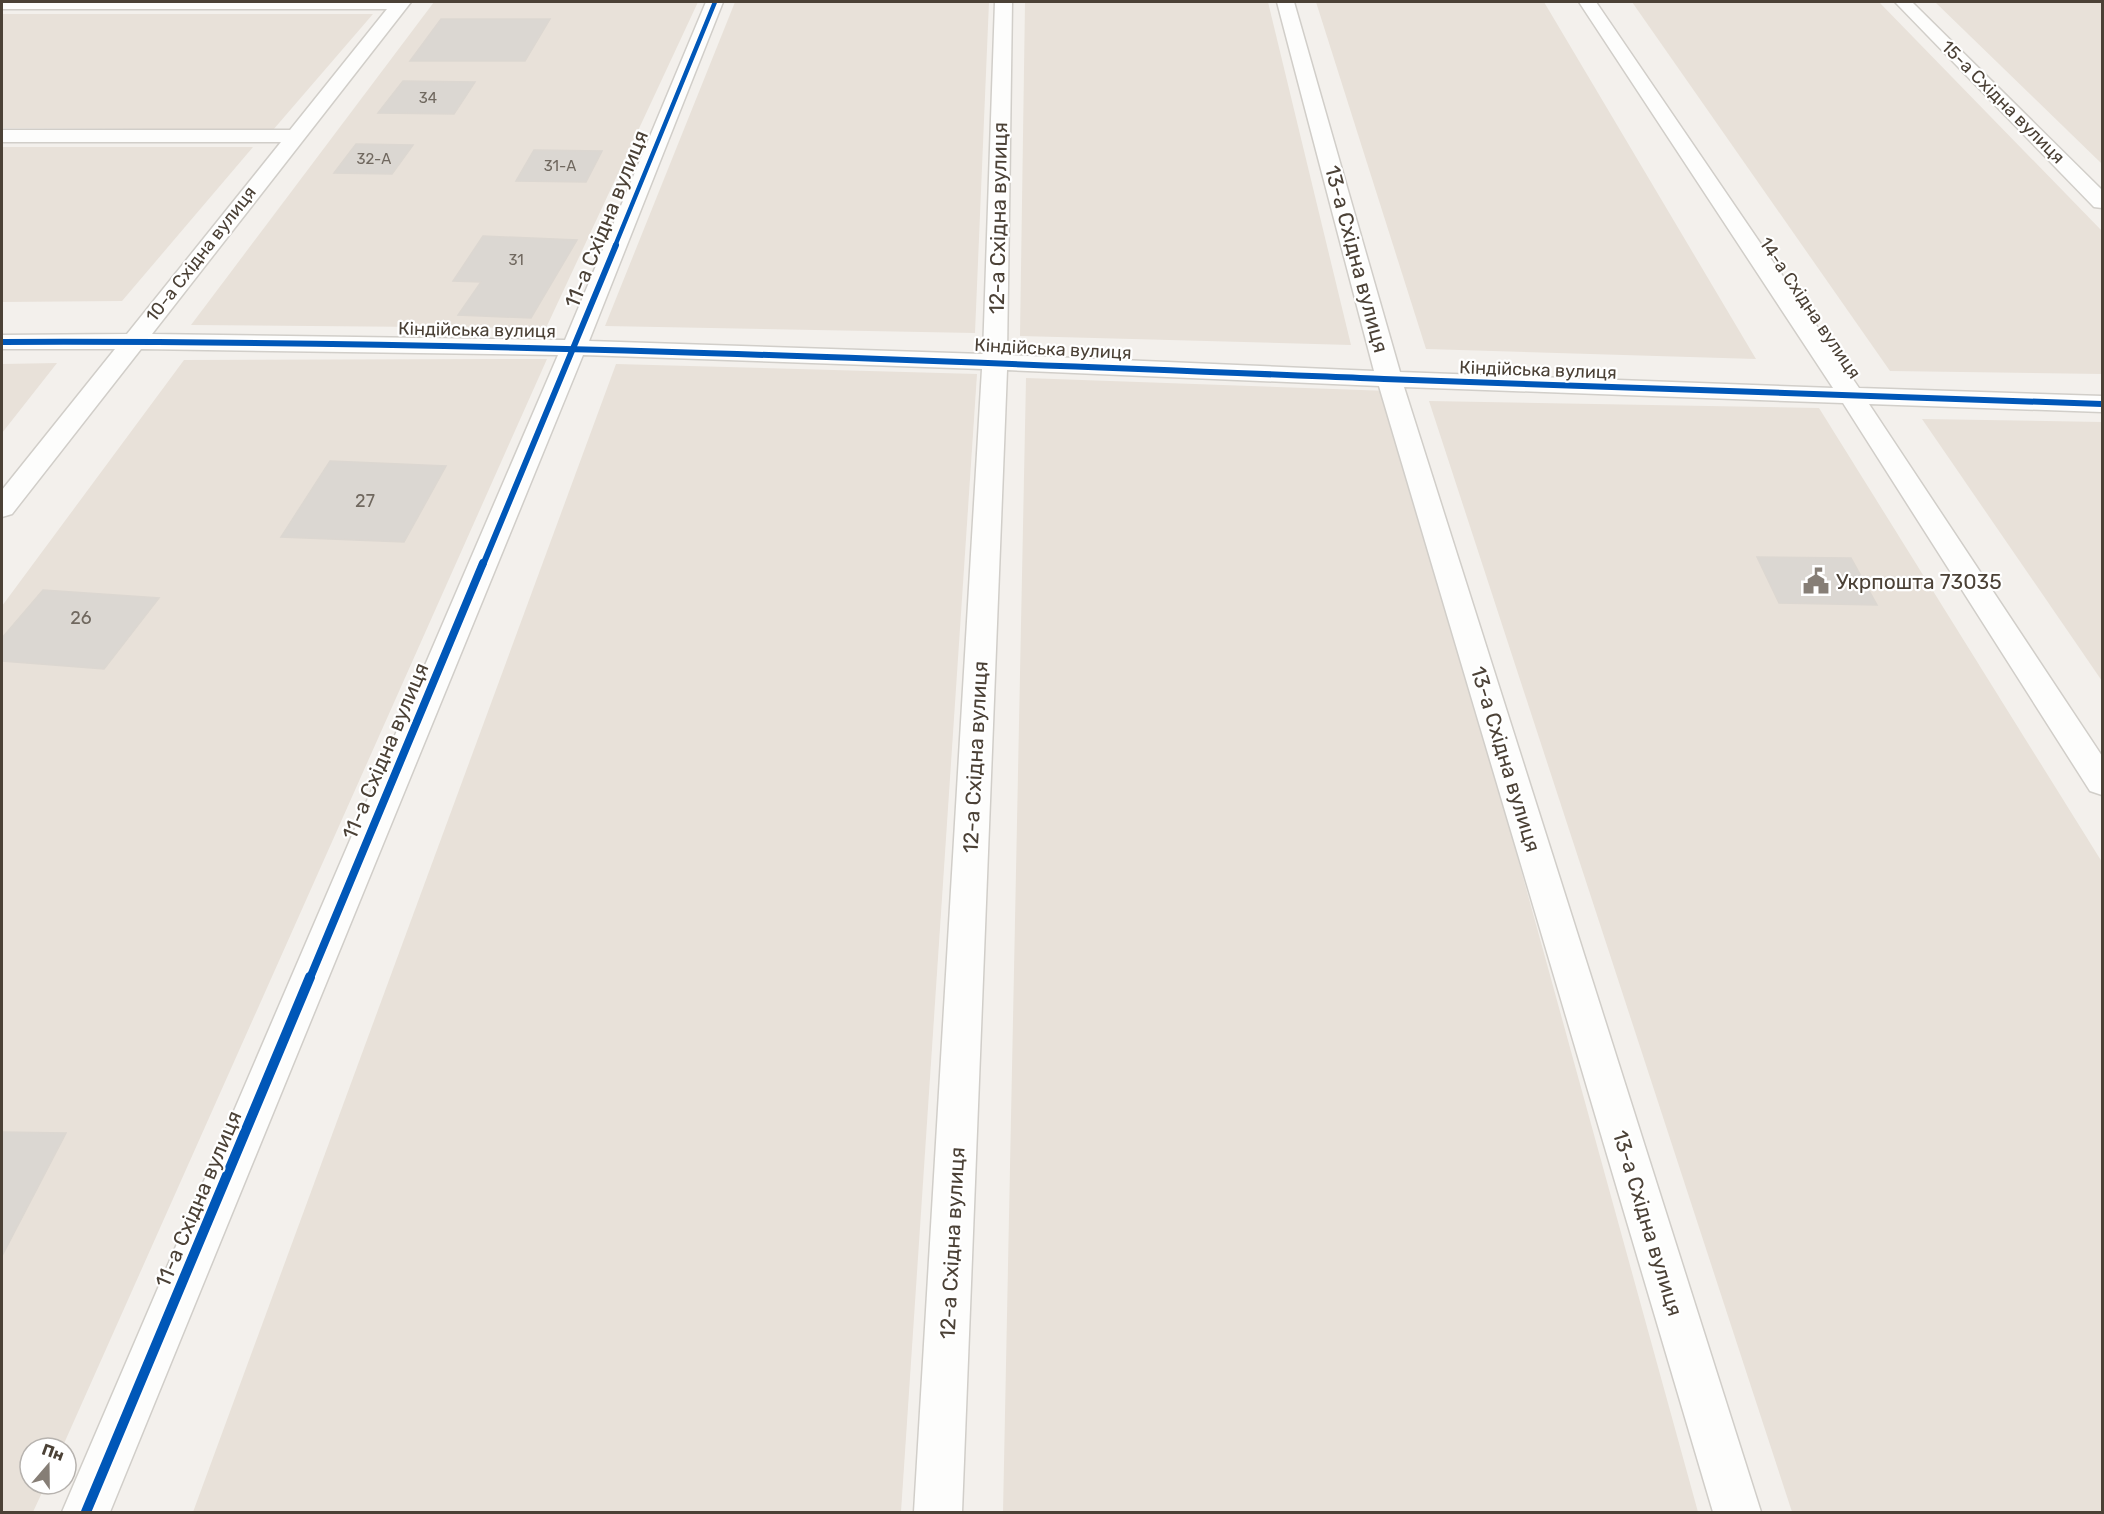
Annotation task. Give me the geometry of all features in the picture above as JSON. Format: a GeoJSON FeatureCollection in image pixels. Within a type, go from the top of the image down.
{"type":"FeatureCollection","features":[{"type":"Feature","properties":{"kind":"street","name":"11-а Східна вулиця"},"geometry":{"type":"LineString","coordinates":[[86,1512],[574,347],[715,2]]}},
{"type":"Feature","properties":{"kind":"street","name":"12-а Східна вулиця"},"geometry":{"type":"LineString","coordinates":[[938,1512],[995,361],[1004,2]]}},
{"type":"Feature","properties":{"kind":"street","name":"13-а Східна вулиця"},"geometry":{"type":"LineString","coordinates":[[1286,2],[1389,379],[1737,1512]]}},
{"type":"Feature","properties":{"kind":"street","name":"14-а Східна вулиця"},"geometry":{"type":"LineString","coordinates":[[1588,2],[1851,396],[2103,782]]}},
{"type":"Feature","properties":{"kind":"street","name":"15-а Східна вулиця"},"geometry":{"type":"LineString","coordinates":[[1903,2],[2103,202]]}},
{"type":"Feature","properties":{"kind":"street"},"geometry":{"type":"LineString","coordinates":[[2,4],[401,3]]}},
{"type":"Feature","properties":{"kind":"street","name":"10-а Східна вулиця"},"geometry":{"type":"LineString","coordinates":[[2,508],[401,3]]}},
{"type":"Feature","properties":{"kind":"street"},"geometry":{"type":"LineString","coordinates":[[2,136],[294,136]]}},
{"type":"Feature","properties":{"kind":"street","name":"Кіндійська вулиця"},"geometry":{"type":"LineString","coordinates":[[2,342],[134,340],[574,347],[2103,404]]}},
{"type":"Feature","properties":{"kind":"shaded area"},"geometry":{"type":"Polygon","coordinates":[[[434,2],[698,2],[546,328],[191,325],[434,2]]]}},
{"type":"Feature","properties":{"kind":"shaded area"},"geometry":{"type":"Polygon","coordinates":[[[735,2],[989,2],[975,333],[605,326],[735,2]]]}},
{"type":"Feature","properties":{"kind":"shaded area"},"geometry":{"type":"Polygon","coordinates":[[[1025,2],[1268,2],[1351,345],[1020,336],[1025,2]]]}},
{"type":"Feature","properties":{"kind":"shaded area"},"geometry":{"type":"Polygon","coordinates":[[[1316,2],[1544,2],[1756,359],[1426,349],[1316,2]]]}},
{"type":"Feature","properties":{"kind":"shaded area"},"geometry":{"type":"Polygon","coordinates":[[[1632,2],[1879,2],[2102,231],[2102,374],[1890,371],[1632,2]]]}},
{"type":"Feature","properties":{"kind":"shaded area"},"geometry":{"type":"Polygon","coordinates":[[[1935,2],[2102,2],[2102,164],[1935,2]]]}},
{"type":"Feature","properties":{"kind":"shaded area"},"geometry":{"type":"Polygon","coordinates":[[[2,14],[373,14],[273,130],[2,128],[2,14]]]}},
{"type":"Feature","properties":{"kind":"shaded area"},"geometry":{"type":"Polygon","coordinates":[[[2,147],[253,147],[122,301],[2,302],[2,147]]]}},
{"type":"Feature","properties":{"kind":"shaded area"},"geometry":{"type":"Polygon","coordinates":[[[547,359],[67,1436],[18,1436],[18,1496],[40,1496],[33,1512],[2,1512],[2,606],[184,360],[547,359]]]}},
{"type":"Feature","properties":{"kind":"shaded area"},"geometry":{"type":"Polygon","coordinates":[[[57,363],[2,433],[2,364],[57,363]]]}},
{"type":"Feature","properties":{"kind":"shaded area"},"geometry":{"type":"Polygon","coordinates":[[[616,364],[977,374],[901,1512],[193,1512],[616,364]]]}},
{"type":"Feature","properties":{"kind":"shaded area"},"geometry":{"type":"Polygon","coordinates":[[[1026,378],[1389,391],[1698,1512],[1003,1512],[1026,378]]]}},
{"type":"Feature","properties":{"kind":"shaded area"},"geometry":{"type":"Polygon","coordinates":[[[1429,401],[1819,408],[2102,862],[2102,1512],[1792,1512],[1429,401]]]}},
{"type":"Feature","properties":{"kind":"shaded area"},"geometry":{"type":"Polygon","coordinates":[[[1922,419],[2102,422],[2102,681],[1922,419]]]}},
{"type":"Feature","properties":{"kind":"building"},"geometry":{"type":"Polygon","coordinates":[[[441,19],[550,19],[525,61],[410,61],[441,19]]]}},
{"type":"Feature","properties":{"kind":"building"},"geometry":{"type":"Polygon","coordinates":[[[403,81],[475,82],[454,114],[378,113],[403,81]]]}},
{"type":"Feature","properties":{"kind":"building"},"geometry":{"type":"Polygon","coordinates":[[[356,144],[413,145],[392,174],[334,173],[356,144]]]}},
{"type":"Feature","properties":{"kind":"building"},"geometry":{"type":"Polygon","coordinates":[[[534,150],[602,151],[586,182],[516,181],[534,150]]]}},
{"type":"Feature","properties":{"kind":"building"},"geometry":{"type":"Polygon","coordinates":[[[483,236],[577,240],[531,318],[458,315],[481,282],[453,281],[483,236]]]}},
{"type":"Feature","properties":{"kind":"building"},"geometry":{"type":"Polygon","coordinates":[[[330,461],[446,466],[404,542],[281,537],[330,461]]]}},
{"type":"Feature","properties":{"kind":"building","name":"Укрпошта 73035"},"geometry":{"type":"Polygon","coordinates":[[[1757,557],[1851,558],[1877,605],[1779,603],[1757,557]]]}},
{"type":"Feature","properties":{"kind":"building"},"geometry":{"type":"Polygon","coordinates":[[[43,590],[159,598],[104,669],[2,661],[2,638],[43,590]]]}},
{"type":"Feature","properties":{"kind":"building"},"geometry":{"type":"Polygon","coordinates":[[[2,1132],[66,1133],[2,1256],[2,1132]]]}},
{"type":"Feature","properties":{"kind":"cycle path"},"geometry":{"type":"LineString","coordinates":[[86,1512],[574,347],[715,2]]}},
{"type":"Feature","properties":{"kind":"cycle path"},"geometry":{"type":"LineString","coordinates":[[2,342],[348,343],[694,351],[1564,386],[2102,404]]}},
{"type":"Feature","properties":{"kind":"place","name":"Укрпошта 73035"},"geometry":{"type":"Point","coordinates":[1816,581]}}]}
